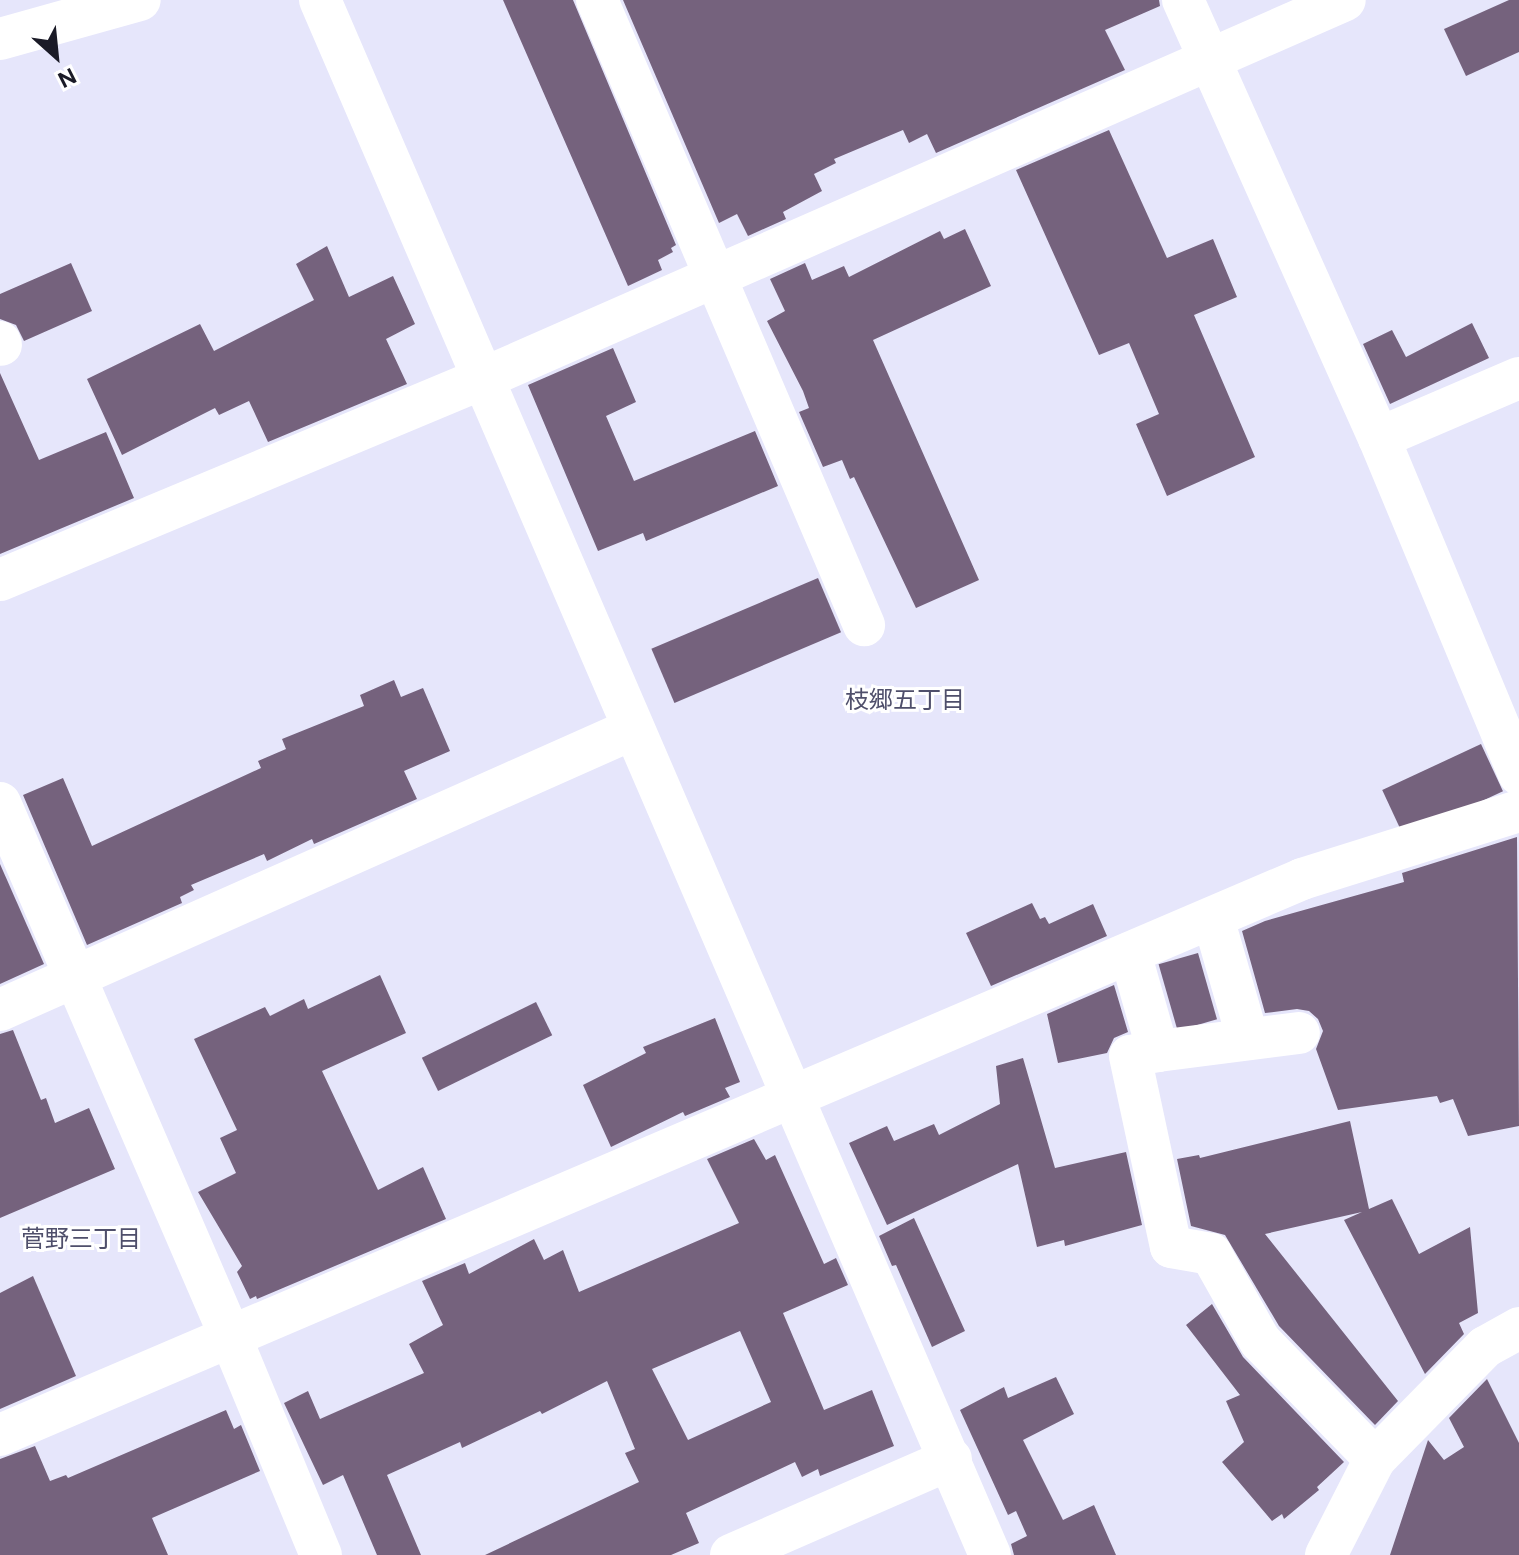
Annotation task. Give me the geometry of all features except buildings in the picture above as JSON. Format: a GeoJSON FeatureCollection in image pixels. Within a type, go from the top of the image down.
{"type":"FeatureCollection","features":[{"type":"Feature","properties":{"kind":"street"},"geometry":{"type":"LineString","coordinates":[[0,39],[140,0]]}},
{"type":"Feature","properties":{"kind":"street"},"geometry":{"type":"LineString","coordinates":[[320,0],[990,1555]]}},
{"type":"Feature","properties":{"kind":"street"},"geometry":{"type":"LineString","coordinates":[[597,0],[864,625]]}},
{"type":"Feature","properties":{"kind":"street"},"geometry":{"type":"LineString","coordinates":[[1183,0],[1379,438],[1519,774]]}},
{"type":"Feature","properties":{"kind":"street"},"geometry":{"type":"LineString","coordinates":[[0,580],[484,378],[1345,0]]}},
{"type":"Feature","properties":{"kind":"street"},"geometry":{"type":"LineString","coordinates":[[1379,438],[1519,378]]}},
{"type":"Feature","properties":{"kind":"street"},"geometry":{"type":"LineString","coordinates":[[0,1010],[633,729]]}},
{"type":"Feature","properties":{"kind":"street"},"geometry":{"type":"LineString","coordinates":[[0,803],[231,1338],[321,1555]]}},
{"type":"Feature","properties":{"kind":"street"},"geometry":{"type":"LineString","coordinates":[[0,1435],[1302,879],[1519,811]]}},
{"type":"Feature","properties":{"kind":"street"},"geometry":{"type":"LineString","coordinates":[[1213,918],[1248,1039]]}},
{"type":"Feature","properties":{"kind":"street"},"geometry":{"type":"LineString","coordinates":[[1130,953],[1158,1051]]}},
{"type":"Feature","properties":{"kind":"street"},"geometry":{"type":"LineString","coordinates":[[1299,1033],[1130,1056],[1171,1247],[1211,1254],[1260,1341],[1375,1459]]}},
{"type":"Feature","properties":{"kind":"street"},"geometry":{"type":"LineString","coordinates":[[1326,1555],[1375,1459],[1485,1347],[1519,1328]]}},
{"type":"Feature","properties":{"kind":"street"},"geometry":{"type":"LineString","coordinates":[[731,1555],[951,1459]]}},
{"type":"Feature","properties":{"kind":"district","name":"枝郷五丁目"},"geometry":{"type":"Point","coordinates":[905,700]}},
{"type":"Feature","properties":{"kind":"district","name":"菅野三丁目"},"geometry":{"type":"Point","coordinates":[81,1239]}}]}
